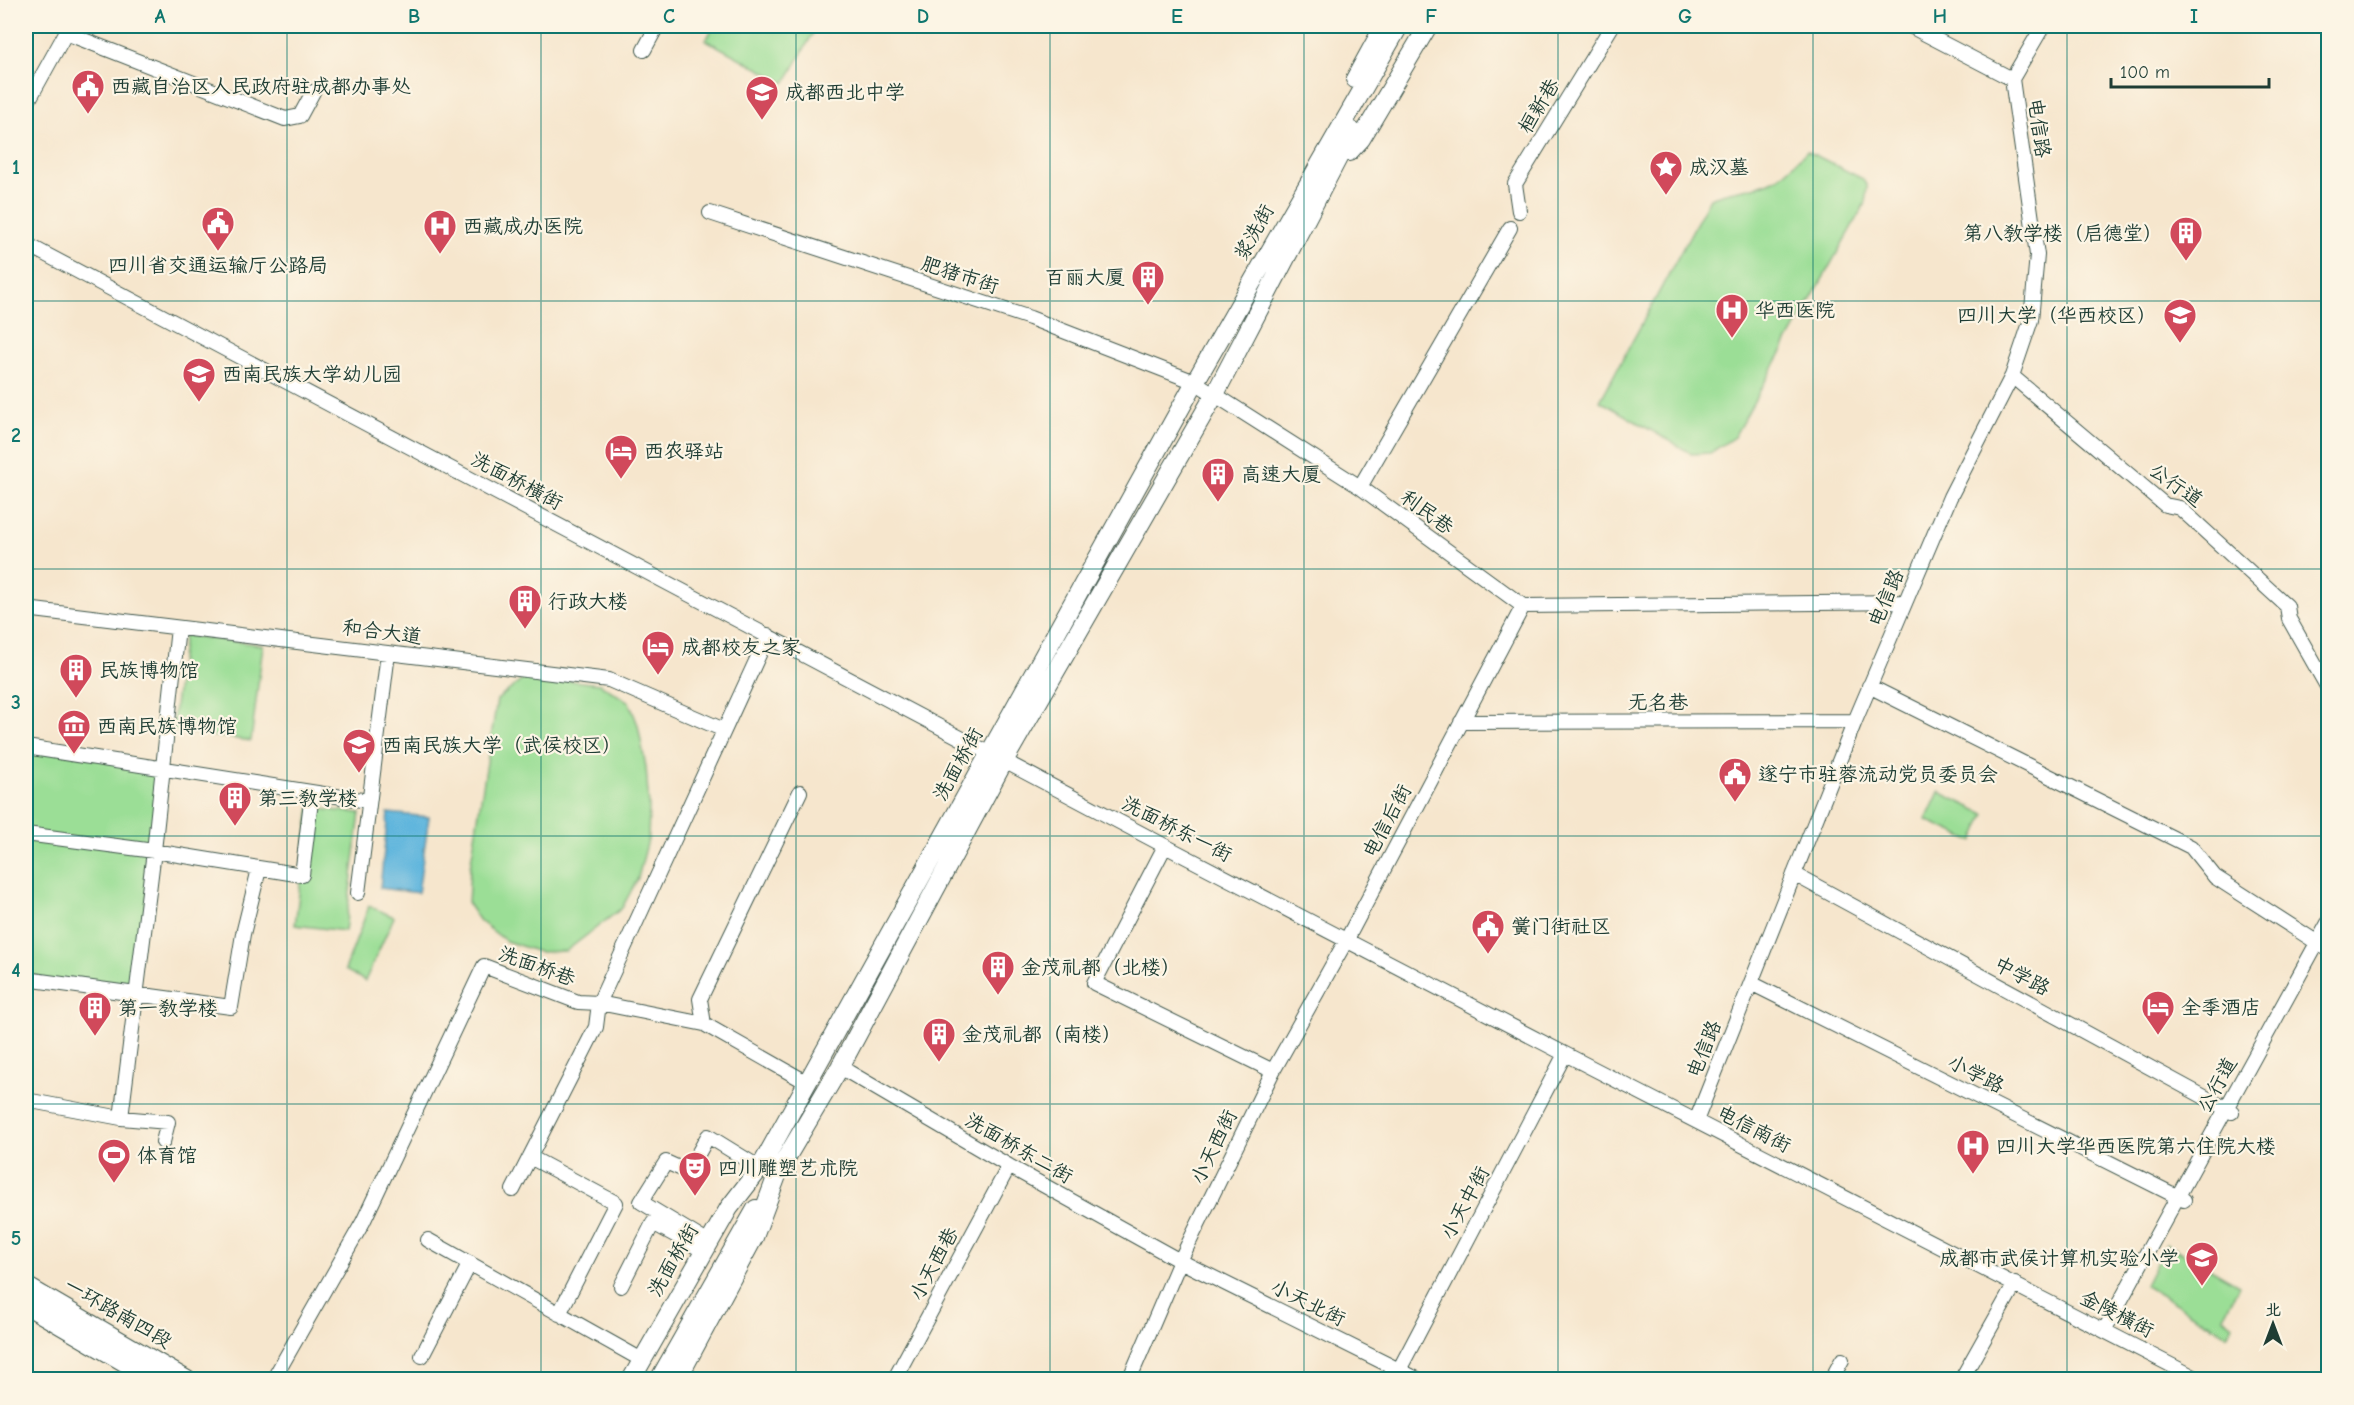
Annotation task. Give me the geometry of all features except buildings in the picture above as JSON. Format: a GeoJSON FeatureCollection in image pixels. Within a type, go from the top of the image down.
{"type":"FeatureCollection","features":[{"type":"Feature","properties":{"kind":"main road"},"geometry":{"type":"LineString","coordinates":[[1323,169],[1327,130],[1384,26]]}},
{"type":"Feature","properties":{"kind":"main road"},"geometry":{"type":"LineString","coordinates":[[1359,106],[1399,26]]}},
{"type":"Feature","properties":{"kind":"main road"},"geometry":{"type":"LineString","coordinates":[[1359,106],[1412,26]]}},
{"type":"Feature","properties":{"kind":"main road","name":"浆洗街"},"geometry":{"type":"LineString","coordinates":[[1215,394],[1323,169],[1361,139],[1428,26]]}},
{"type":"Feature","properties":{"kind":"main road","name":"浆洗街"},"geometry":{"type":"LineString","coordinates":[[1195,382],[1359,106]]}},
{"type":"Feature","properties":{"kind":"main road","name":"洗面桥街"},"geometry":{"type":"LineString","coordinates":[[711,1256],[779,1170],[840,1066],[997,757],[1195,382]]}},
{"type":"Feature","properties":{"kind":"main road","name":"洗面桥街"},"geometry":{"type":"LineString","coordinates":[[631,1380],[711,1256],[806,1082],[997,757],[1215,394]]}},
{"type":"Feature","properties":{"kind":"main road","name":"洗面桥街"},"geometry":{"type":"LineString","coordinates":[[677,1380],[754,1237],[779,1170]]}},
{"type":"Feature","properties":{"kind":"main road"},"geometry":{"type":"LineString","coordinates":[[645,1380],[711,1256]]}},
{"type":"Feature","properties":{"kind":"main road"},"geometry":{"type":"LineString","coordinates":[[659,1380],[711,1256]]}},
{"type":"Feature","properties":{"kind":"main road","name":"一环路南四段"},"geometry":{"type":"LineString","coordinates":[[26,1286],[187,1380]]}},
{"type":"Feature","properties":{"kind":"main road","name":"一环路南四段"},"geometry":{"type":"LineString","coordinates":[[26,1305],[155,1380]]}},
{"type":"Feature","properties":{"kind":"street"},"geometry":{"type":"LineString","coordinates":[[644,50],[657,26]]}},
{"type":"Feature","properties":{"kind":"street","name":"桓新巷"},"geometry":{"type":"LineString","coordinates":[[1519,211],[1515,184],[1612,26]]}},
{"type":"Feature","properties":{"kind":"street"},"geometry":{"type":"LineString","coordinates":[[1910,26],[2012,79],[2043,26]]}},
{"type":"Feature","properties":{"kind":"street"},"geometry":{"type":"LineString","coordinates":[[26,105],[68,29],[285,118],[300,116],[313,93]]}},
{"type":"Feature","properties":{"kind":"street","name":"电信路"},"geometry":{"type":"LineString","coordinates":[[1696,1121],[1869,686],[1950,497],[2012,376],[2031,320],[2037,255],[2012,79]]}},
{"type":"Feature","properties":{"kind":"street","name":"肥猪市街"},"geometry":{"type":"LineString","coordinates":[[710,213],[1030,318],[1195,382]]}},
{"type":"Feature","properties":{"kind":"street"},"geometry":{"type":"LineString","coordinates":[[1360,487],[1510,228]]}},
{"type":"Feature","properties":{"kind":"street","name":"洗面桥横街"},"geometry":{"type":"LineString","coordinates":[[26,244],[997,757]]}},
{"type":"Feature","properties":{"kind":"street","name":"公行道"},"geometry":{"type":"LineString","coordinates":[[2012,376],[2165,505],[2180,508],[2287,606],[2328,674]]}},
{"type":"Feature","properties":{"kind":"street","name":"利民巷"},"geometry":{"type":"LineString","coordinates":[[1195,382],[1360,487],[1523,606]]}},
{"type":"Feature","properties":{"kind":"street"},"geometry":{"type":"LineString","coordinates":[[1461,722],[1523,606],[1905,602]]}},
{"type":"Feature","properties":{"kind":"street","name":"公行道"},"geometry":{"type":"LineString","coordinates":[[2287,606],[2289,619],[2328,688]]}},
{"type":"Feature","properties":{"kind":"street","name":"和合大道"},"geometry":{"type":"LineString","coordinates":[[26,609],[609,680],[724,730]]}},
{"type":"Feature","properties":{"kind":"street"},"geometry":{"type":"LineString","coordinates":[[121,1118],[134,995],[154,851],[178,627]]}},
{"type":"Feature","properties":{"kind":"street"},"geometry":{"type":"LineString","coordinates":[[513,1190],[596,1027],[599,1003],[768,635]]}},
{"type":"Feature","properties":{"kind":"street"},"geometry":{"type":"LineString","coordinates":[[358,893],[388,653]]}},
{"type":"Feature","properties":{"kind":"street"},"geometry":{"type":"LineString","coordinates":[[1869,686],[2191,847],[2215,877],[2324,943]]}},
{"type":"Feature","properties":{"kind":"street","name":"无名巷"},"geometry":{"type":"LineString","coordinates":[[1461,722],[1855,721]]}},
{"type":"Feature","properties":{"kind":"street","name":"电信后街"},"geometry":{"type":"LineString","coordinates":[[1347,939],[1461,722]]}},
{"type":"Feature","properties":{"kind":"street"},"geometry":{"type":"LineString","coordinates":[[26,747],[368,801]]}},
{"type":"Feature","properties":{"kind":"street","name":"洗面桥东一街"},"geometry":{"type":"LineString","coordinates":[[997,757],[1347,939]]}},
{"type":"Feature","properties":{"kind":"street"},"geometry":{"type":"LineString","coordinates":[[704,1024],[700,999],[800,792]]}},
{"type":"Feature","properties":{"kind":"street"},"geometry":{"type":"LineString","coordinates":[[26,834],[154,851],[302,876],[312,793]]}},
{"type":"Feature","properties":{"kind":"street"},"geometry":{"type":"LineString","coordinates":[[1165,846],[1094,982],[1273,1071]]}},
{"type":"Feature","properties":{"kind":"street"},"geometry":{"type":"LineString","coordinates":[[26,979],[231,1007],[243,934],[259,869]]}},
{"type":"Feature","properties":{"kind":"street","name":"中学路"},"geometry":{"type":"LineString","coordinates":[[1794,874],[2229,1111]]}},
{"type":"Feature","properties":{"kind":"street","name":"公行道"},"geometry":{"type":"LineString","coordinates":[[2108,1331],[2324,943],[2328,923]]}},
{"type":"Feature","properties":{"kind":"street","name":"电信南街"},"geometry":{"type":"LineString","coordinates":[[1347,939],[1565,1054],[2015,1284]]}},
{"type":"Feature","properties":{"kind":"street","name":"小天西街"},"geometry":{"type":"LineString","coordinates":[[1130,1380],[1180,1261],[1273,1071],[1347,939]]}},
{"type":"Feature","properties":{"kind":"street","name":"洗面桥巷"},"geometry":{"type":"LineString","coordinates":[[273,1380],[363,1222],[484,966],[578,1002],[599,1003]]}},
{"type":"Feature","properties":{"kind":"street","name":"小学路"},"geometry":{"type":"LineString","coordinates":[[1751,983],[2181,1199]]}},
{"type":"Feature","properties":{"kind":"street"},"geometry":{"type":"LineString","coordinates":[[599,1003],[704,1024],[806,1082]]}},
{"type":"Feature","properties":{"kind":"street","name":"小天中街"},"geometry":{"type":"LineString","coordinates":[[1400,1370],[1565,1054]]}},
{"type":"Feature","properties":{"kind":"street","name":"洗面桥东二街"},"geometry":{"type":"LineString","coordinates":[[840,1066],[1009,1166],[1180,1261]]}},
{"type":"Feature","properties":{"kind":"street"},"geometry":{"type":"LineString","coordinates":[[26,1101],[121,1118],[168,1122],[164,1142]]}},
{"type":"Feature","properties":{"kind":"street"},"geometry":{"type":"LineString","coordinates":[[711,1256],[641,1202],[666,1161],[688,1172],[708,1136],[760,1168]]}},
{"type":"Feature","properties":{"kind":"street"},"geometry":{"type":"LineString","coordinates":[[530,1157],[616,1203],[559,1314]]}},
{"type":"Feature","properties":{"kind":"street","name":"小天西巷"},"geometry":{"type":"LineString","coordinates":[[894,1380],[1009,1166]]}},
{"type":"Feature","properties":{"kind":"street"},"geometry":{"type":"LineString","coordinates":[[621,1286],[653,1223],[711,1256]]}},
{"type":"Feature","properties":{"kind":"street"},"geometry":{"type":"LineString","coordinates":[[428,1240],[642,1360]]}},
{"type":"Feature","properties":{"kind":"street","name":"小天北街"},"geometry":{"type":"LineString","coordinates":[[1180,1261],[1419,1380]]}},
{"type":"Feature","properties":{"kind":"street"},"geometry":{"type":"LineString","coordinates":[[422,1356],[470,1263]]}},
{"type":"Feature","properties":{"kind":"street"},"geometry":{"type":"LineString","coordinates":[[1961,1380],[2015,1284]]}},
{"type":"Feature","properties":{"kind":"street","name":"金陵横街"},"geometry":{"type":"LineString","coordinates":[[2015,1284],[2200,1380]]}},
{"type":"Feature","properties":{"kind":"street"},"geometry":{"type":"LineString","coordinates":[[1831,1380],[1842,1360]]}},
{"type":"Feature","properties":{"kind":"green space"},"geometry":{"type":"Polygon","coordinates":[[[714,26],[817,26],[785,83],[706,40],[714,26]]]}},
{"type":"Feature","properties":{"kind":"green space"},"geometry":{"type":"Polygon","coordinates":[[[1807,151],[1863,179],[1867,187],[1865,203],[1734,437],[1710,453],[1692,454],[1600,401],[1710,198],[1774,180],[1787,171],[1807,151]]]}},
{"type":"Feature","properties":{"kind":"green space"},"geometry":{"type":"Polygon","coordinates":[[[184,635],[263,645],[251,741],[172,730],[184,635]]]}},
{"type":"Feature","properties":{"kind":"green space"},"geometry":{"type":"Polygon","coordinates":[[[527,676],[600,684],[629,702],[638,725],[646,767],[649,807],[648,840],[638,878],[622,908],[566,951],[539,952],[506,941],[480,921],[468,904],[470,868],[497,700],[527,676]]]}},
{"type":"Feature","properties":{"kind":"green space"},"geometry":{"type":"Polygon","coordinates":[[[26,747],[163,769],[134,995],[26,979],[26,747]]]}},
{"type":"Feature","properties":{"kind":"green space"},"geometry":{"type":"Polygon","coordinates":[[[1939,792],[1985,814],[1973,841],[1926,820],[1939,792]]]}},
{"type":"Feature","properties":{"kind":"green space"},"geometry":{"type":"Polygon","coordinates":[[[310,808],[360,813],[345,931],[295,925],[310,808]]]}},
{"type":"Feature","properties":{"kind":"green space"},"geometry":{"type":"Polygon","coordinates":[[[369,906],[394,917],[365,981],[345,970],[369,906]]]}},
{"type":"Feature","properties":{"kind":"green space"},"geometry":{"type":"Polygon","coordinates":[[[2166,1244],[2239,1285],[2223,1317],[2233,1325],[2227,1335],[2145,1285],[2166,1244]]]}},
{"type":"Feature","properties":{"kind":"water"},"geometry":{"type":"Polygon","coordinates":[[[388,813],[429,817],[418,893],[380,888],[388,813]]]}},
{"type":"Feature","properties":{"kind":"place","name":"西藏自治区人民政府驻成都办事处"},"geometry":{"type":"Point","coordinates":[88,115]}},
{"type":"Feature","properties":{"kind":"place","name":"成都西北中学"},"geometry":{"type":"Point","coordinates":[762,121]}},
{"type":"Feature","properties":{"kind":"place","name":"成汉墓"},"geometry":{"type":"Point","coordinates":[1666,196]}},
{"type":"Feature","properties":{"kind":"place","name":"四川省交通运输厅公路局"},"geometry":{"type":"Point","coordinates":[218,252]}},
{"type":"Feature","properties":{"kind":"place","name":"西藏成办医院"},"geometry":{"type":"Point","coordinates":[440,255]}},
{"type":"Feature","properties":{"kind":"place","name":"第八教学楼（启德堂）"},"geometry":{"type":"Point","coordinates":[2186,262]}},
{"type":"Feature","properties":{"kind":"place","name":"百丽大厦"},"geometry":{"type":"Point","coordinates":[1148,306]}},
{"type":"Feature","properties":{"kind":"place","name":"华西医院"},"geometry":{"type":"Point","coordinates":[1732,339]}},
{"type":"Feature","properties":{"kind":"place","name":"四川大学（华西校区）"},"geometry":{"type":"Point","coordinates":[2180,344]}},
{"type":"Feature","properties":{"kind":"place","name":"西南民族大学幼儿园"},"geometry":{"type":"Point","coordinates":[199,403]}},
{"type":"Feature","properties":{"kind":"place","name":"西农驿站"},"geometry":{"type":"Point","coordinates":[621,480]}},
{"type":"Feature","properties":{"kind":"place","name":"高速大厦"},"geometry":{"type":"Point","coordinates":[1218,503]}},
{"type":"Feature","properties":{"kind":"place","name":"行政大楼"},"geometry":{"type":"Point","coordinates":[525,630]}},
{"type":"Feature","properties":{"kind":"place","name":"成都校友之家"},"geometry":{"type":"Point","coordinates":[658,676]}},
{"type":"Feature","properties":{"kind":"place","name":"民族博物馆"},"geometry":{"type":"Point","coordinates":[76,699]}},
{"type":"Feature","properties":{"kind":"place","name":"西南民族博物馆"},"geometry":{"type":"Point","coordinates":[74,755]}},
{"type":"Feature","properties":{"kind":"place","name":"西南民族大学（武侯校区）"},"geometry":{"type":"Point","coordinates":[359,774]}},
{"type":"Feature","properties":{"kind":"place","name":"遂宁市驻蓉流动党员委员会"},"geometry":{"type":"Point","coordinates":[1735,803]}},
{"type":"Feature","properties":{"kind":"place","name":"第三教学楼"},"geometry":{"type":"Point","coordinates":[235,827]}},
{"type":"Feature","properties":{"kind":"place","name":"黉门街社区"},"geometry":{"type":"Point","coordinates":[1488,955]}},
{"type":"Feature","properties":{"kind":"place","name":"金茂礼都（北楼）"},"geometry":{"type":"Point","coordinates":[998,996]}},
{"type":"Feature","properties":{"kind":"place","name":"全季酒店"},"geometry":{"type":"Point","coordinates":[2158,1036]}},
{"type":"Feature","properties":{"kind":"place","name":"第一教学楼"},"geometry":{"type":"Point","coordinates":[95,1037]}},
{"type":"Feature","properties":{"kind":"place","name":"金茂礼都（南楼）"},"geometry":{"type":"Point","coordinates":[939,1063]}},
{"type":"Feature","properties":{"kind":"place","name":"四川大学华西医院第六住院大楼"},"geometry":{"type":"Point","coordinates":[1973,1175]}},
{"type":"Feature","properties":{"kind":"place","name":"体育馆"},"geometry":{"type":"Point","coordinates":[114,1184]}},
{"type":"Feature","properties":{"kind":"place","name":"四川雕塑艺术院"},"geometry":{"type":"Point","coordinates":[695,1197]}},
{"type":"Feature","properties":{"kind":"place","name":"成都市武侯计算机实验小学"},"geometry":{"type":"Point","coordinates":[2202,1287]}}]}
